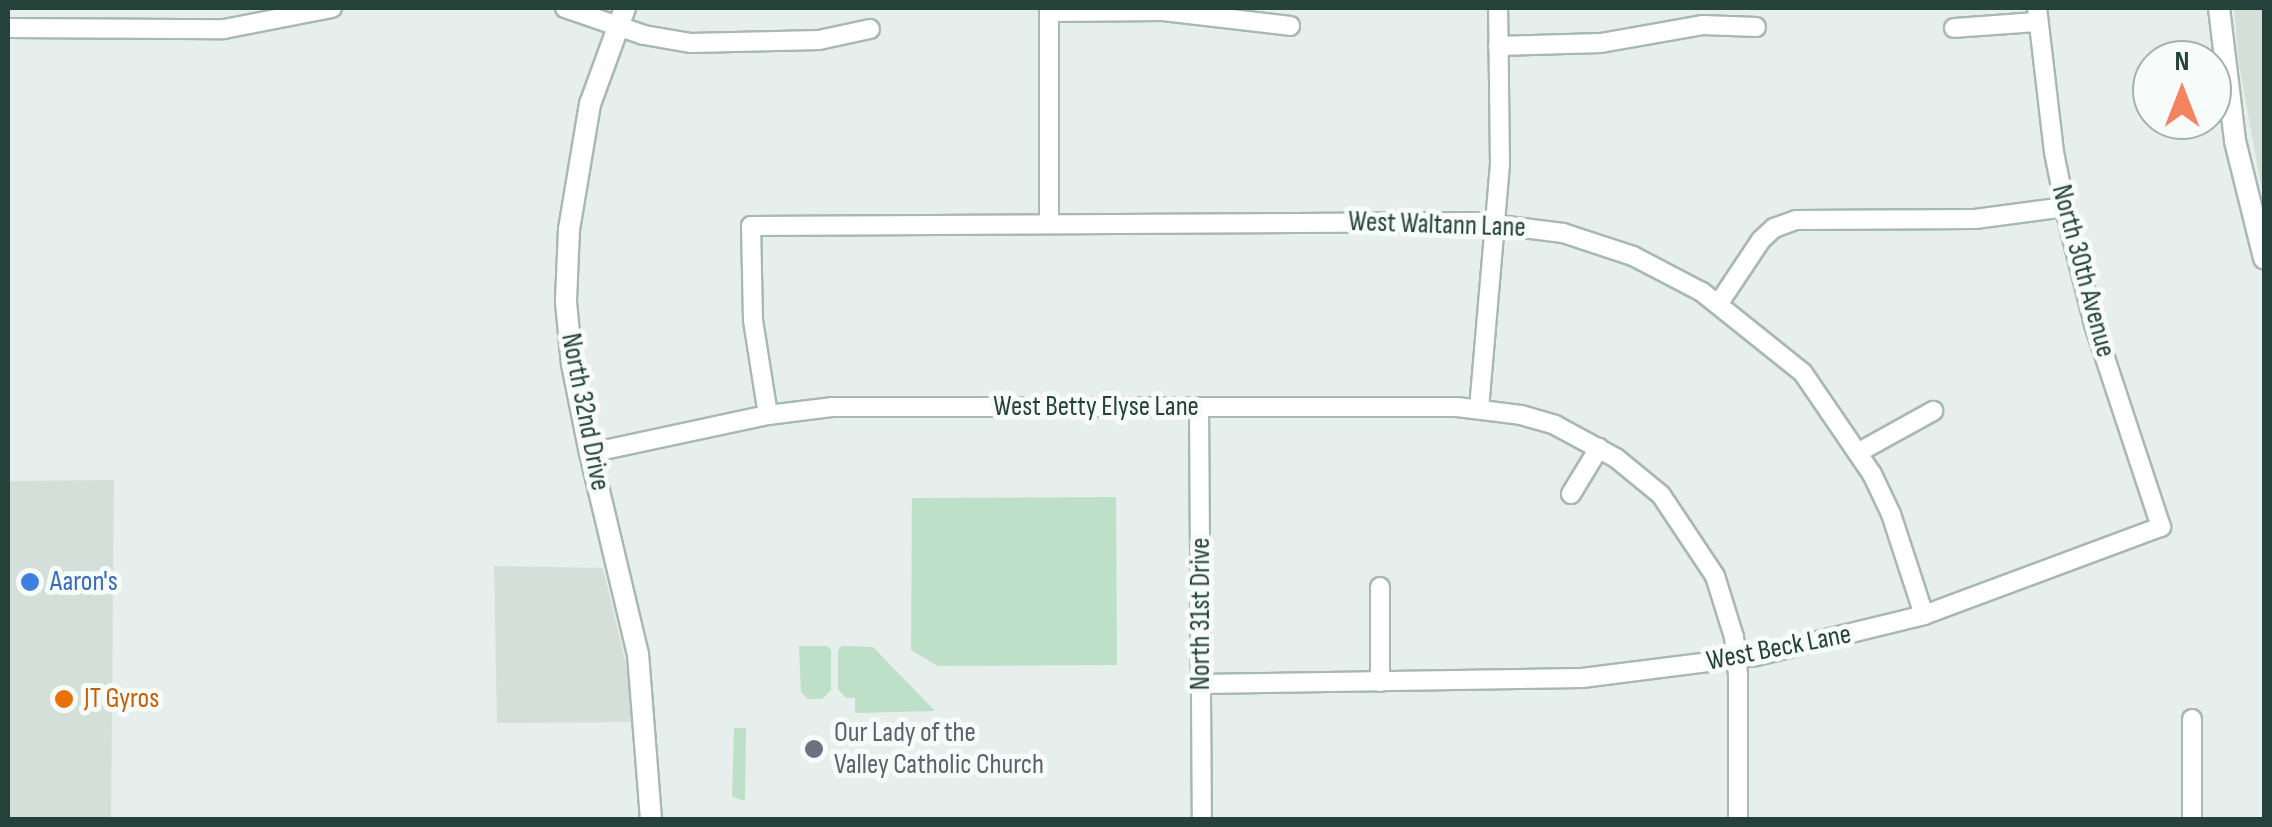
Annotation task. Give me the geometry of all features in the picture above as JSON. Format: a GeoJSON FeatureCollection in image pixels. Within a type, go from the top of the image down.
{"type":"FeatureCollection","features":[{"type":"Feature","properties":{"kind":"street"},"geometry":{"type":"LineString","coordinates":[[8,28],[224,29],[332,8]]}},
{"type":"Feature","properties":{"kind":"street"},"geometry":{"type":"LineString","coordinates":[[565,8],[621,16],[644,36],[691,44],[820,40],[870,29]]}},
{"type":"Feature","properties":{"kind":"street"},"geometry":{"type":"LineString","coordinates":[[1479,409],[1500,164],[1498,8]]}},
{"type":"Feature","properties":{"kind":"street"},"geometry":{"type":"LineString","coordinates":[[2219,8],[2236,141],[2264,258]]}},
{"type":"Feature","properties":{"kind":"street"},"geometry":{"type":"LineString","coordinates":[[1049,222],[1049,10],[1164,12],[1290,26]]}},
{"type":"Feature","properties":{"kind":"street"},"geometry":{"type":"LineString","coordinates":[[1954,28],[2038,15]]}},
{"type":"Feature","properties":{"kind":"street","name":"North 30th Avenue"},"geometry":{"type":"LineString","coordinates":[[2038,15],[2065,207],[2094,324],[2162,527]]}},
{"type":"Feature","properties":{"kind":"street","name":"North 32nd Drive"},"geometry":{"type":"LineString","coordinates":[[621,16],[590,104],[569,229],[566,302],[572,364],[590,453],[638,654],[651,820]]}},
{"type":"Feature","properties":{"kind":"street"},"geometry":{"type":"LineString","coordinates":[[1498,46],[1601,43],[1703,25],[1756,28]]}},
{"type":"Feature","properties":{"kind":"street"},"geometry":{"type":"LineString","coordinates":[[1719,304],[1762,240],[1774,228],[1796,220],[1975,220],[2065,207]]}},
{"type":"Feature","properties":{"kind":"street","name":"West Waltann Lane"},"geometry":{"type":"LineString","coordinates":[[768,415],[754,320],[751,226],[1049,222],[1495,224],[1595,242],[1650,265],[1719,304],[1804,372],[1859,452],[1892,514],[1924,615]]}},
{"type":"Feature","properties":{"kind":"street","name":"West Betty Elyse Lane"},"geometry":{"type":"LineString","coordinates":[[590,453],[768,415],[832,407],[1479,409],[1555,425],[1637,472],[1687,528],[1715,576],[1736,658],[1738,820]]}},
{"type":"Feature","properties":{"kind":"street","name":"North 31st Drive"},"geometry":{"type":"LineString","coordinates":[[1199,408],[1202,820]]}},
{"type":"Feature","properties":{"kind":"street"},"geometry":{"type":"LineString","coordinates":[[1859,452],[1933,411]]}},
{"type":"Feature","properties":{"kind":"street"},"geometry":{"type":"LineString","coordinates":[[1571,494],[1599,448]]}},
{"type":"Feature","properties":{"kind":"street","name":"West Beck Lane"},"geometry":{"type":"LineString","coordinates":[[1202,684],[1582,678],[1736,658],[1924,615],[2162,527]]}},
{"type":"Feature","properties":{"kind":"street"},"geometry":{"type":"LineString","coordinates":[[1380,587],[1380,682]]}},
{"type":"Feature","properties":{"kind":"street"},"geometry":{"type":"LineString","coordinates":[[2192,719],[2192,820]]}},
{"type":"Feature","properties":{"kind":"shaded area"},"geometry":{"type":"Polygon","coordinates":[[[2234,8],[2264,8],[2264,201],[2239,65],[2234,8]]]}},
{"type":"Feature","properties":{"kind":"shaded area"},"geometry":{"type":"Polygon","coordinates":[[[114,480],[111,819],[8,819],[8,481],[114,480]]]}},
{"type":"Feature","properties":{"kind":"shaded area"},"geometry":{"type":"Polygon","coordinates":[[[494,566],[603,568],[626,664],[634,722],[497,723],[494,566]]]}},
{"type":"Feature","properties":{"kind":"green space"},"geometry":{"type":"Polygon","coordinates":[[[1116,497],[1117,665],[938,666],[911,650],[912,498],[1116,497]]]}},
{"type":"Feature","properties":{"kind":"green space"},"geometry":{"type":"Polygon","coordinates":[[[799,646],[827,646],[831,650],[831,690],[822,699],[808,699],[801,692],[799,646]]]}},
{"type":"Feature","properties":{"kind":"green space"},"geometry":{"type":"Polygon","coordinates":[[[842,646],[873,647],[935,711],[855,713],[855,698],[846,698],[838,689],[838,650],[842,646]]]}},
{"type":"Feature","properties":{"kind":"green space"},"geometry":{"type":"Polygon","coordinates":[[[734,728],[746,728],[745,801],[732,797],[734,728]]]}},
{"type":"Feature","properties":{"kind":"place","name":"Aaron's"},"geometry":{"type":"Point","coordinates":[30,582]}},
{"type":"Feature","properties":{"kind":"place","name":"JT Gyros"},"geometry":{"type":"Point","coordinates":[64,699]}},
{"type":"Feature","properties":{"kind":"place","name":"Our Lady of the Valley Catholic Church"},"geometry":{"type":"Point","coordinates":[814,749]}}]}
